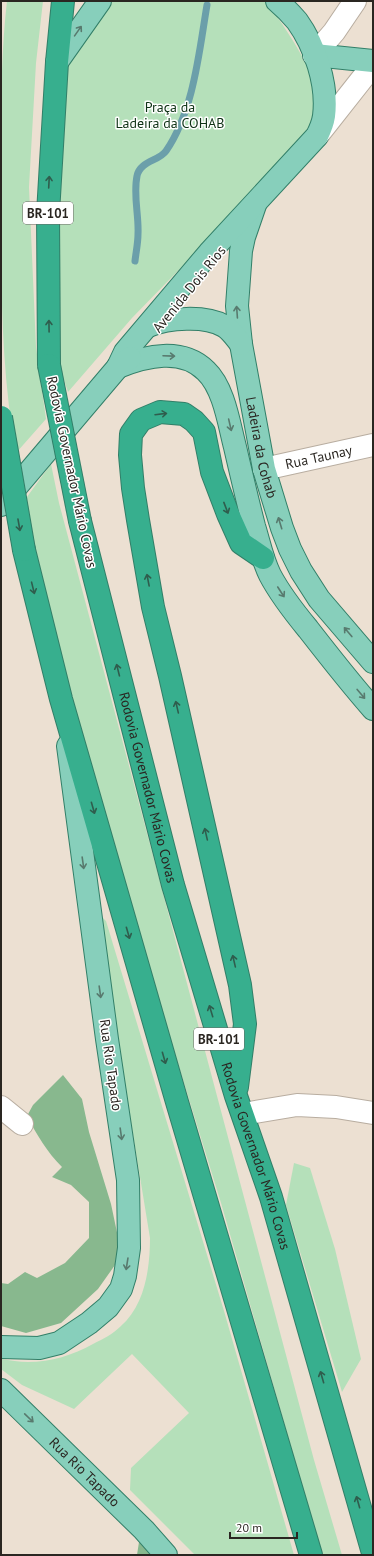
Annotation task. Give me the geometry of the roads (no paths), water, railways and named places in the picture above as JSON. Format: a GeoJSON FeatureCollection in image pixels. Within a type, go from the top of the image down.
{"type":"FeatureCollection","features":[{"type":"Feature","properties":{"kind":"highway","name":"Rodovia Governador Mário Covas"},"geometry":{"type":"LineString","coordinates":[[63,1],[57,62],[48,213],[49,365],[80,521],[173,885],[240,1105],[270,1196],[373,1552]]}},
{"type":"Feature","properties":{"kind":"highway"},"geometry":{"type":"LineString","coordinates":[[240,1105],[245,1024],[236,970],[153,607],[132,488],[131,434],[142,420],[160,412],[184,414],[194,421],[204,432],[212,472],[228,514],[241,542],[263,558]]}},
{"type":"Feature","properties":{"kind":"highway"},"geometry":{"type":"LineString","coordinates":[[1,417],[24,550],[61,699],[177,1102],[311,1555]]}},
{"type":"Feature","properties":{"kind":"main road"},"geometry":{"type":"LineString","coordinates":[[57,62],[100,1]]}},
{"type":"Feature","properties":{"kind":"main road","name":"Avenida Dois Rios"},"geometry":{"type":"LineString","coordinates":[[1,505],[118,367],[125,352],[156,324],[209,253],[317,136],[324,115],[321,76],[314,54],[297,22],[278,1]]}},
{"type":"Feature","properties":{"kind":"main road"},"geometry":{"type":"LineString","coordinates":[[314,54],[371,71]]}},
{"type":"Feature","properties":{"kind":"main road","name":"Ladeira da Cohab"},"geometry":{"type":"LineString","coordinates":[[254,205],[244,237],[239,272],[237,306],[241,344],[264,469],[282,528],[301,571],[319,598],[373,662]]}},
{"type":"Feature","properties":{"kind":"main road"},"geometry":{"type":"LineString","coordinates":[[156,324],[189,319],[214,322],[226,327],[241,344]]}},
{"type":"Feature","properties":{"kind":"main road","name":"Ladeira da Cohab"},"geometry":{"type":"LineString","coordinates":[[118,367],[143,358],[175,356],[198,364],[207,371],[218,388],[227,414],[244,487],[263,558],[273,581],[296,614],[373,709]]}},
{"type":"Feature","properties":{"kind":"main road","name":"Rua Rio Tapado"},"geometry":{"type":"LineString","coordinates":[[1,1347],[38,1348],[59,1343],[89,1323],[108,1307],[121,1289],[125,1276],[129,1248],[128,1180],[106,1031],[61,699]]}},
{"type":"Feature","properties":{"kind":"main road","name":"Rua Rio Tapado"},"geometry":{"type":"LineString","coordinates":[[1,1390],[139,1525],[166,1555]]}},
{"type":"Feature","properties":{"kind":"street"},"geometry":{"type":"LineString","coordinates":[[314,54],[334,32],[355,1]]}},
{"type":"Feature","properties":{"kind":"street","name":"Avenida Dois Rios"},"geometry":{"type":"LineString","coordinates":[[317,136],[371,71]]}},
{"type":"Feature","properties":{"kind":"street","name":"Rua Taunay"},"geometry":{"type":"LineString","coordinates":[[264,469],[373,445]]}},
{"type":"Feature","properties":{"kind":"street"},"geometry":{"type":"LineString","coordinates":[[240,1105],[336,1106],[373,1113]]}},
{"type":"Feature","properties":{"kind":"street"},"geometry":{"type":"LineString","coordinates":[[1,1107],[22,1124]]}},
{"type":"Feature","properties":{"kind":"waterway"},"geometry":{"type":"LineString","coordinates":[[135,261],[138,234],[136,198],[137,176],[142,167],[166,151],[183,118],[194,80],[207,5]]}},
{"type":"Feature","properties":{"kind":"park label","name":"Praça da Ladeira da COHAB"},"geometry":{"type":"Point","coordinates":[170,116]}}]}
